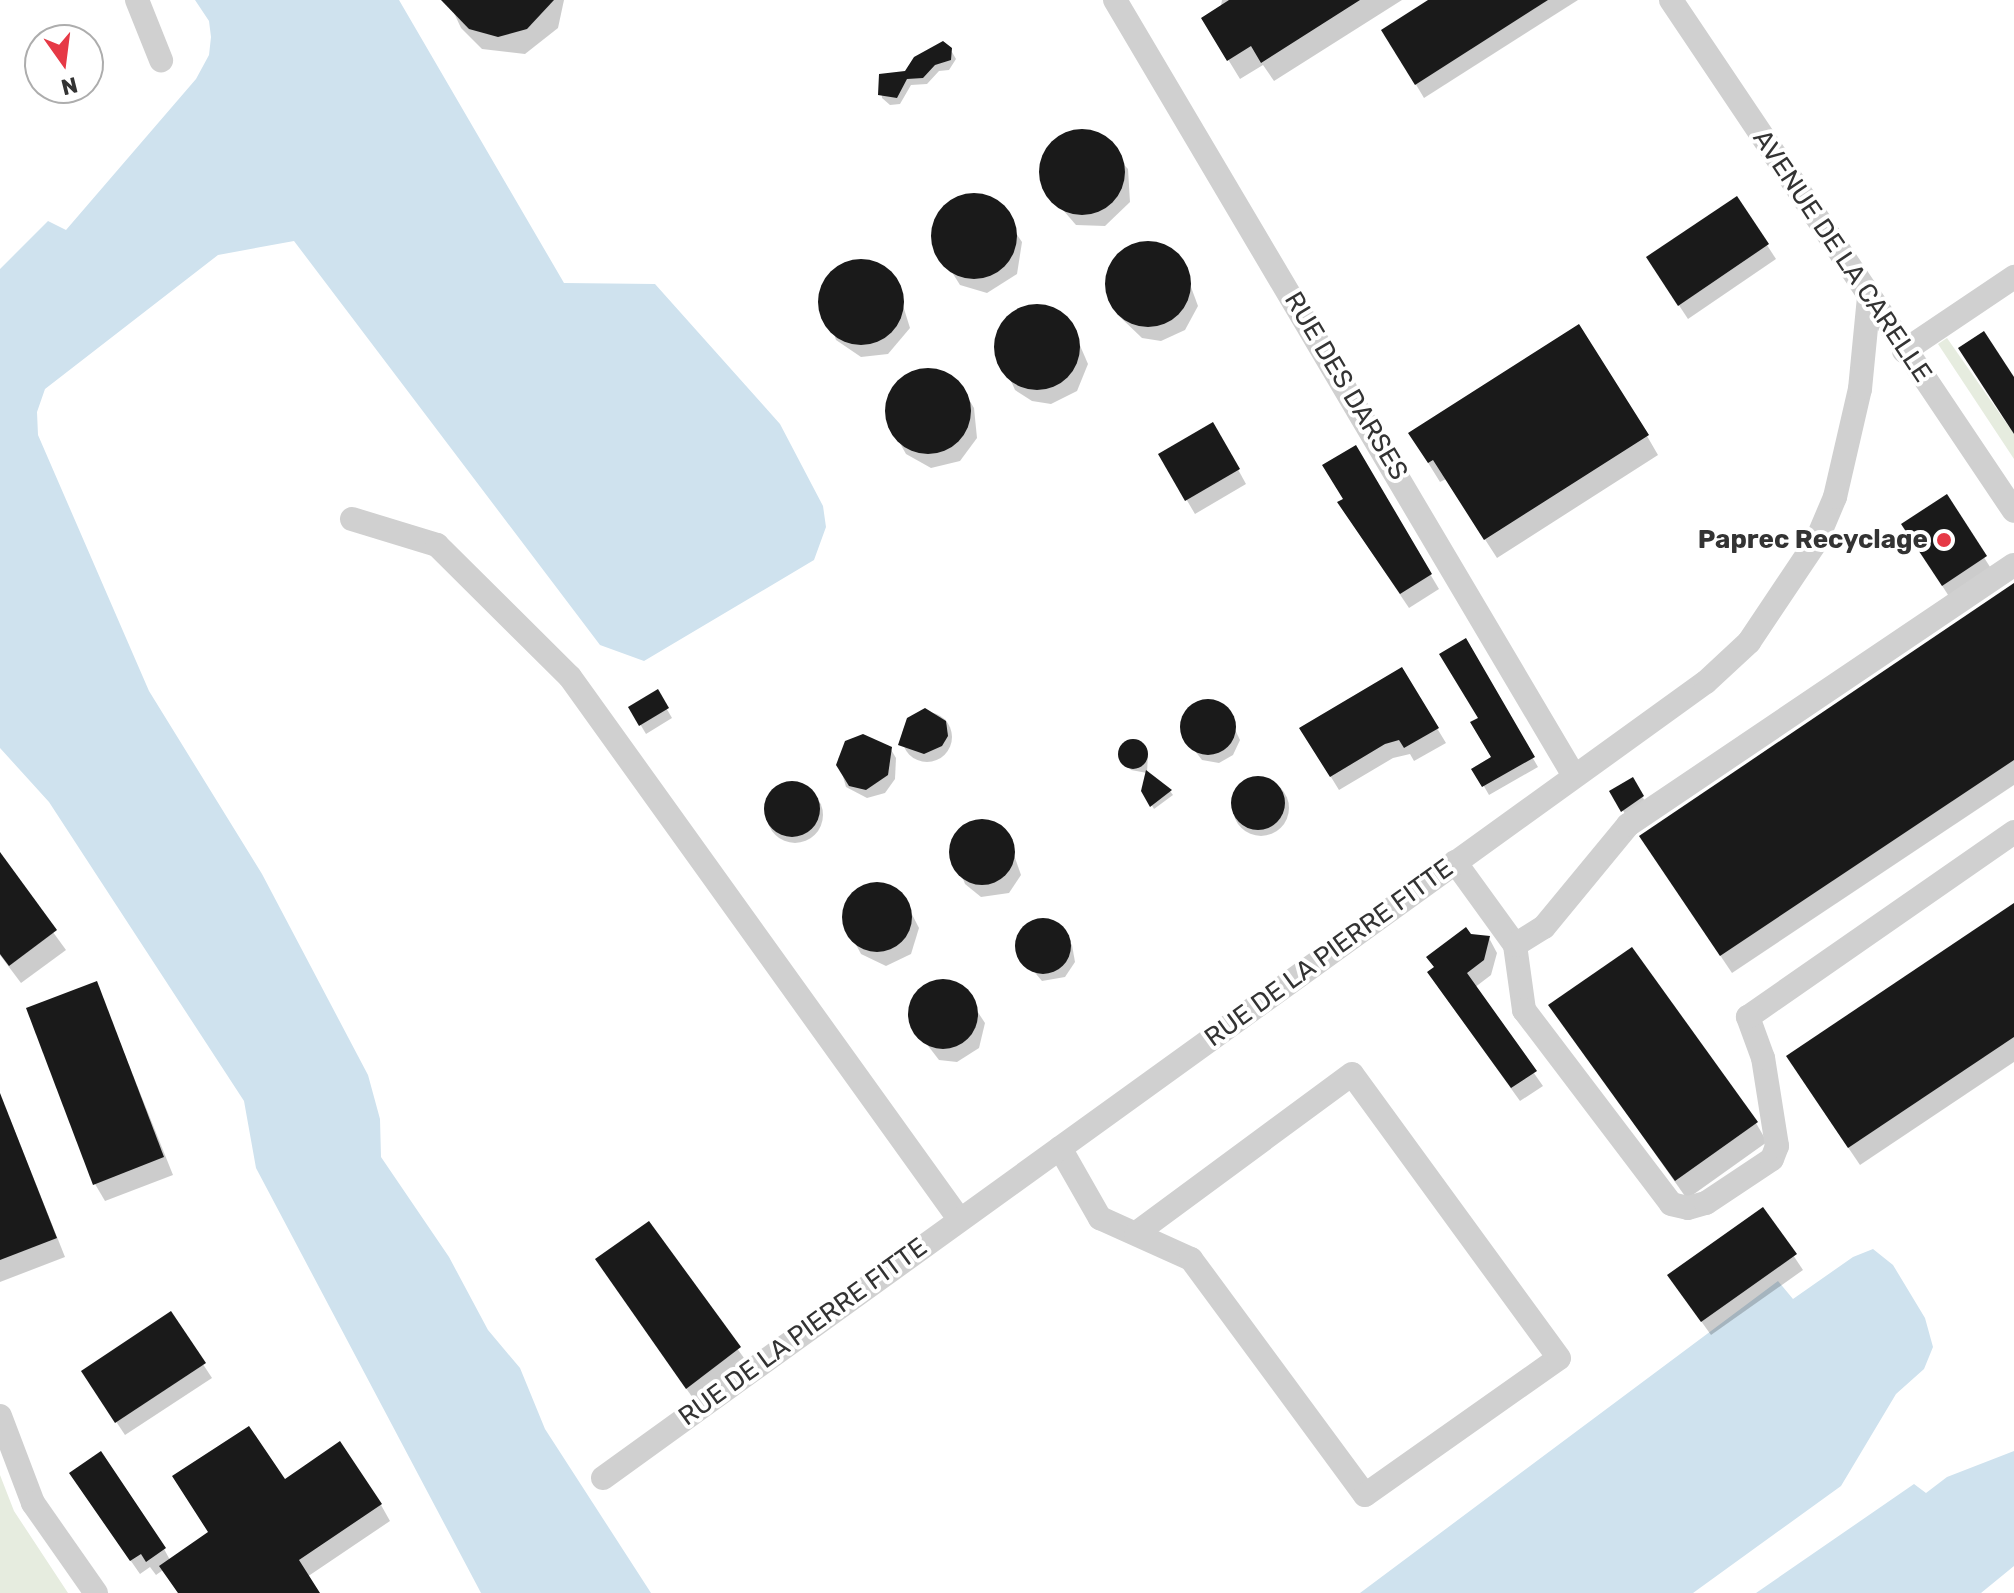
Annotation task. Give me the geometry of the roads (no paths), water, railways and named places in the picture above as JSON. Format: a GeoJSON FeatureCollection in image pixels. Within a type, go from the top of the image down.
{"type":"FeatureCollection","features":[{"type":"Feature","properties":{"kind":"street"},"geometry":{"type":"LineString","coordinates":[[137,0],[161,60]]}},
{"type":"Feature","properties":{"kind":"street","name":"RUE DES DARSES"},"geometry":{"type":"LineString","coordinates":[[1115,0],[1573,774]]}},
{"type":"Feature","properties":{"kind":"street","name":"AVENUE DE LA CARELLE"},"geometry":{"type":"LineString","coordinates":[[1671,0],[2014,511]]}},
{"type":"Feature","properties":{"kind":"street"},"geometry":{"type":"LineString","coordinates":[[1904,351],[2014,277]]}},
{"type":"Feature","properties":{"kind":"street","name":"RUE DE LA PIERRE FITTE"},"geometry":{"type":"LineString","coordinates":[[603,1478],[1573,774],[1706,682],[1749,642],[1787,590],[1816,542],[1835,497],[1860,389],[1869,297]]}},
{"type":"Feature","properties":{"kind":"street"},"geometry":{"type":"LineString","coordinates":[[352,519],[437,545],[570,677],[959,1219]]}},
{"type":"Feature","properties":{"kind":"street"},"geometry":{"type":"LineString","coordinates":[[1515,945],[1544,927],[1628,825],[2014,565]]}},
{"type":"Feature","properties":{"kind":"street"},"geometry":{"type":"LineString","coordinates":[[1455,862],[1515,945],[1524,1010],[1671,1204],[1688,1208],[1706,1203],[1772,1159],[1777,1146],[1763,1058],[1748,1017],[2014,832]]}},
{"type":"Feature","properties":{"kind":"street"},"geometry":{"type":"LineString","coordinates":[[1060,1148],[1094,1211],[1136,1233],[1191,1259],[1365,1495],[1559,1358],[1352,1074],[1136,1233]]}},
{"type":"Feature","properties":{"kind":"street"},"geometry":{"type":"LineString","coordinates":[[0,1416],[33,1503],[96,1593]]}},
{"type":"Feature","properties":{"kind":"water"},"geometry":{"type":"Polygon","coordinates":[[[195,0],[399,0],[564,283],[655,284],[780,424],[823,506],[826,527],[814,560],[644,661],[600,645],[294,241],[218,255],[45,389],[37,412],[38,435],[149,691],[262,874],[368,1075],[380,1119],[381,1157],[449,1257],[488,1330],[520,1368],[545,1429],[651,1593],[481,1593],[256,1168],[244,1101],[49,802],[0,748],[0,269],[48,221],[66,230],[196,79],[209,55],[211,37],[209,21],[195,0]]]}},
{"type":"Feature","properties":{"kind":"water"},"geometry":{"type":"Polygon","coordinates":[[[1873,1249],[1893,1265],[1925,1318],[1933,1347],[1924,1369],[1896,1394],[1841,1486],[1693,1593],[1360,1593],[1778,1281],[1793,1299],[1853,1257],[1873,1249]]]}},
{"type":"Feature","properties":{"kind":"water"},"geometry":{"type":"Polygon","coordinates":[[[2014,1451],[2014,1566],[1981,1593],[1756,1593],[1914,1484],[1926,1493],[1947,1477],[2014,1451]]]}},
{"type":"Feature","properties":{"kind":"place","name":"Paprec Recyclage"},"geometry":{"type":"Point","coordinates":[1944,540]}}]}
